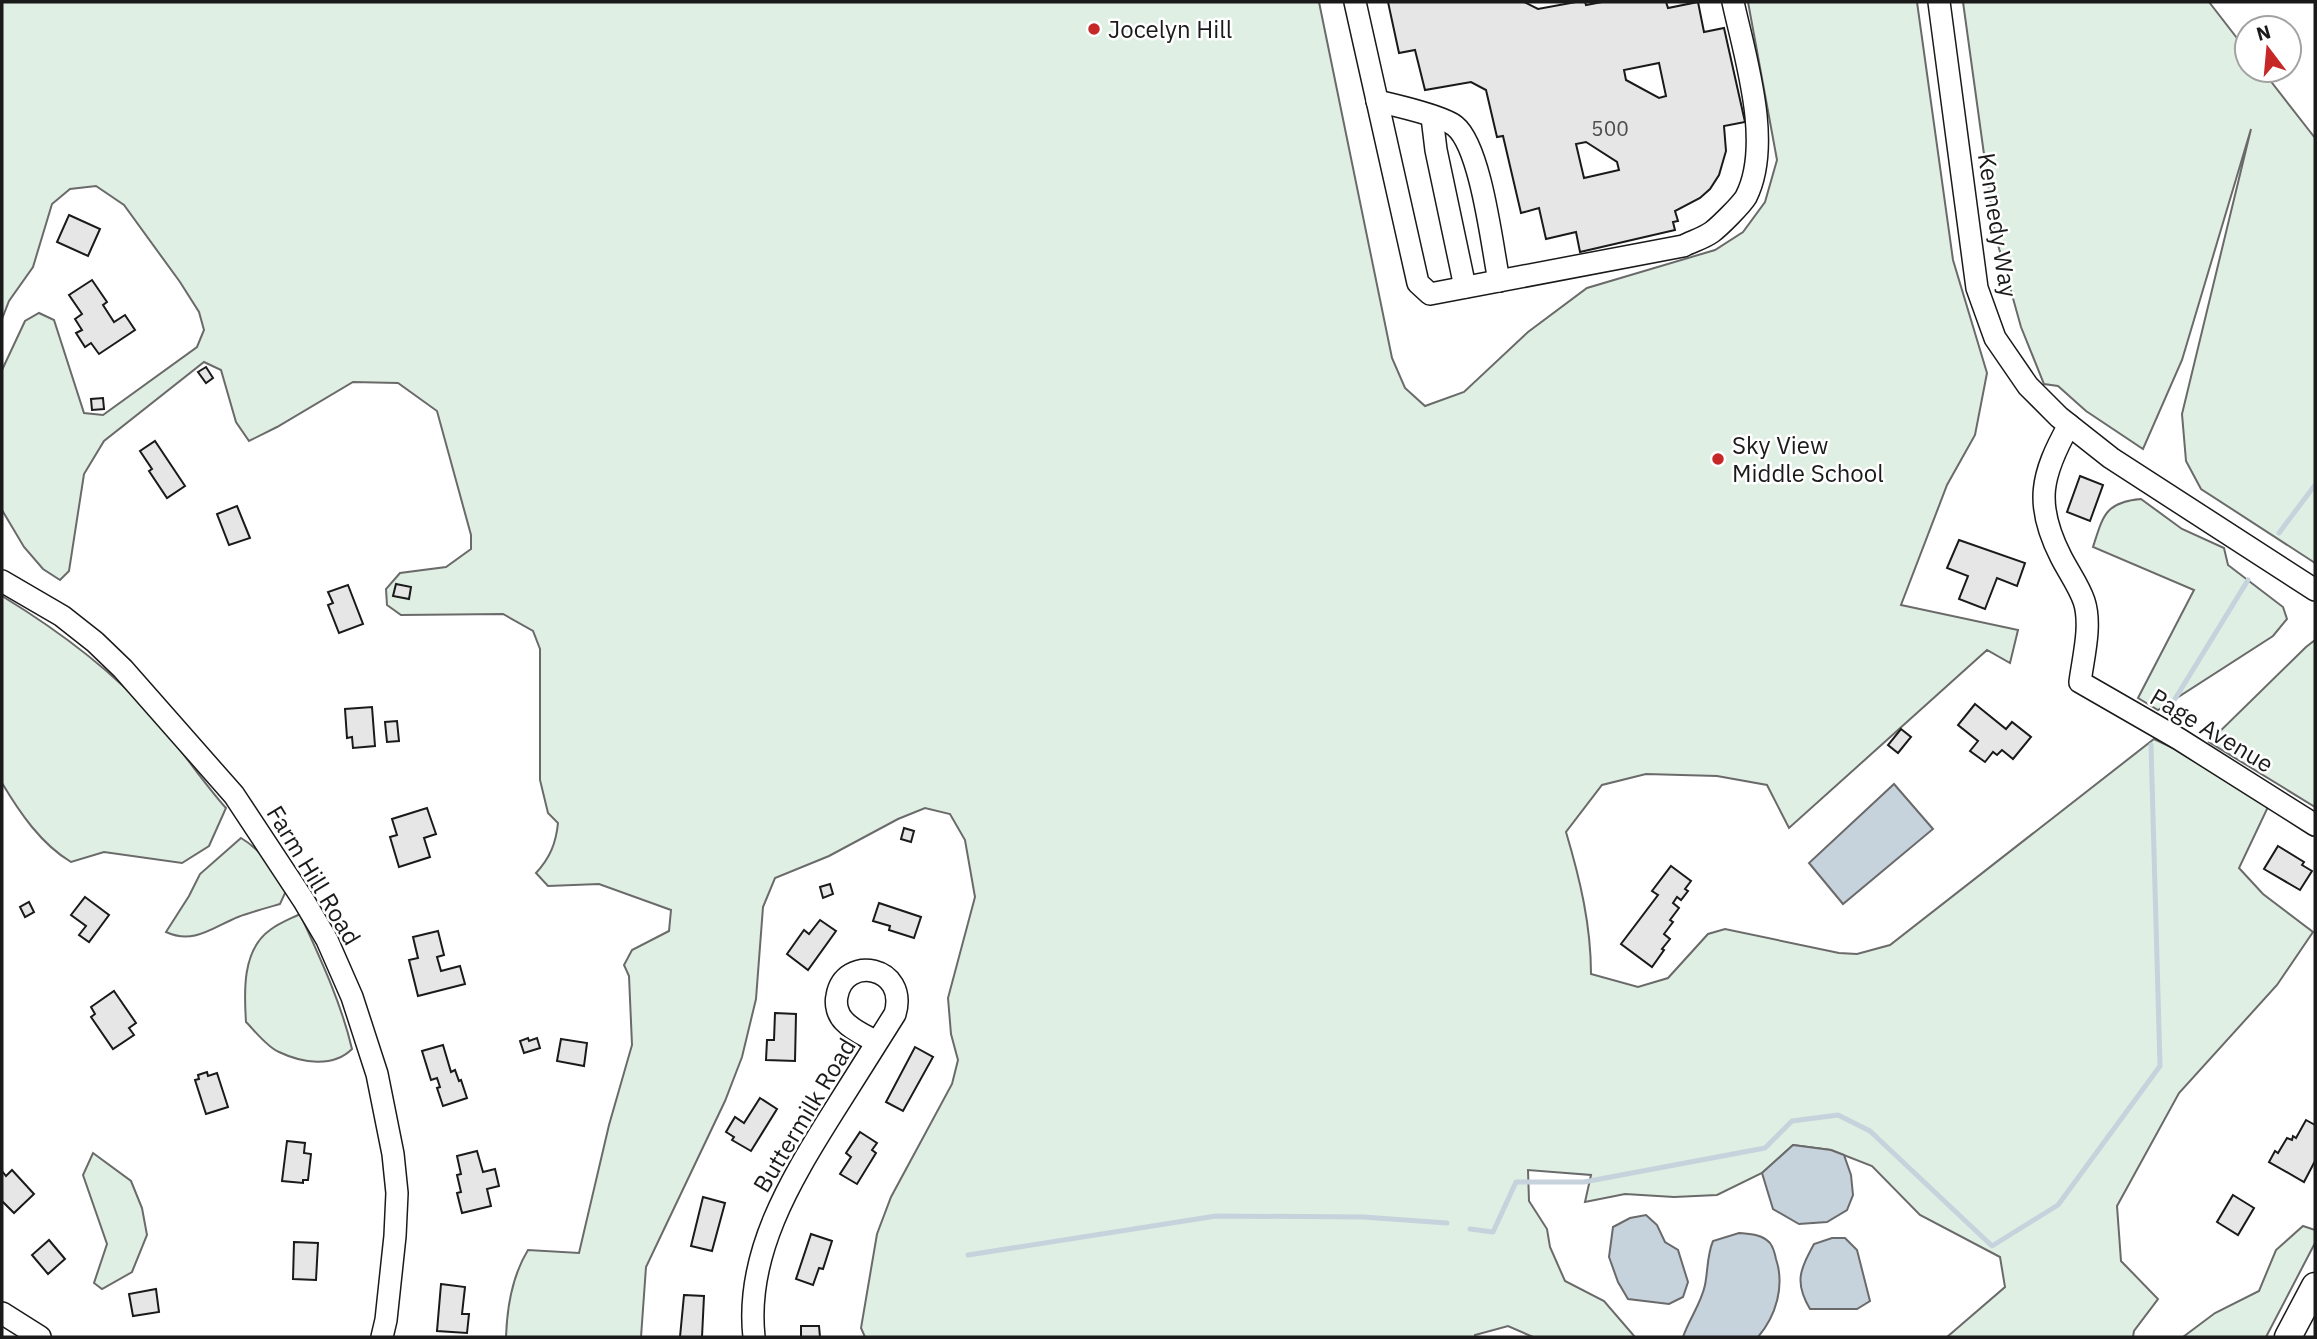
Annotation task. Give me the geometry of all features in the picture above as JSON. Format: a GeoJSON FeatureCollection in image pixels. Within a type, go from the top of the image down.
{"type":"FeatureCollection","features":[{"type":"Feature","properties":{"kind":"main road"},"geometry":{"type":"LineString","coordinates":[[2288,1337],[2315,1286]]}},
{"type":"Feature","properties":{"kind":"street"},"geometry":{"type":"LineString","coordinates":[[1355,2],[1418,283],[1430,294],[1683,246],[1713,231],[1745,198],[1755,169],[1755,99],[1733,2]]}},
{"type":"Feature","properties":{"kind":"street","name":"Kennedy Way"},"geometry":{"type":"LineString","coordinates":[[1939,2],[1977,288],[1995,338],[2028,386],[2069,425],[2111,458],[2315,590]]}},
{"type":"Feature","properties":{"kind":"street"},"geometry":{"type":"LineString","coordinates":[[1377,101],[1454,125],[1468,144],[1480,183],[1499,281]]}},
{"type":"Feature","properties":{"kind":"street"},"geometry":{"type":"LineString","coordinates":[[1432,117],[1436,150],[1465,287]]}},
{"type":"Feature","properties":{"kind":"street","name":"Page Avenue"},"geometry":{"type":"LineString","coordinates":[[2069,425],[2052,455],[2045,478],[2045,513],[2053,541],[2084,601],[2086,624],[2080,682],[2179,739],[2315,825]]}},
{"type":"Feature","properties":{"kind":"street","name":"Farm Hill Road"},"geometry":{"type":"LineString","coordinates":[[2,581],[62,616],[123,669],[234,795],[327,940],[352,997],[377,1074],[393,1154],[397,1193],[395,1236],[382,1337]]}},
{"type":"Feature","properties":{"kind":"street","name":"Buttermilk Road"},"geometry":{"type":"LineString","coordinates":[[754,1337],[753,1295],[762,1254],[774,1219],[799,1166],[877,1042]]}},
{"type":"Feature","properties":{"kind":"street"},"geometry":{"type":"LineString","coordinates":[[2,1312],[40,1337]]}},
{"type":"Feature","properties":{"kind":"green space"},"geometry":{"type":"Polygon","coordinates":[[[2,2],[1319,2],[1392,358],[1405,388],[1425,406],[1464,392],[1528,332],[1587,288],[1715,250],[1743,232],[1765,202],[1777,160],[1748,2],[1917,2],[1953,260],[1987,373],[1975,435],[1947,485],[1901,605],[2018,630],[2010,663],[1987,650],[1789,828],[1767,785],[1717,776],[1646,774],[1602,785],[1566,832],[1584,902],[1591,974],[1638,987],[1668,978],[1708,934],[1725,929],[1839,953],[1857,954],[1890,945],[2154,739],[2175,749],[2268,807],[2239,868],[2263,894],[2313,932],[2277,985],[2179,1093],[2117,1206],[2121,1261],[2158,1299],[2134,1331],[2133,1337],[1947,1337],[2005,1287],[2000,1257],[1920,1215],[1872,1166],[1831,1150],[1793,1145],[1762,1173],[1717,1195],[1674,1197],[1625,1194],[1585,1202],[1591,1175],[1528,1170],[1529,1201],[1547,1229],[1550,1247],[1565,1281],[1604,1301],[1635,1337],[1533,1337],[1508,1326],[1475,1337],[865,1337],[861,1328],[877,1234],[891,1197],[952,1084],[958,1060],[951,1034],[948,998],[975,897],[965,840],[950,814],[925,808],[898,819],[829,856],[775,878],[763,907],[756,999],[742,1057],[725,1101],[646,1267],[641,1337],[506,1337],[511,1292],[528,1250],[579,1253],[609,1125],[632,1045],[629,976],[624,965],[632,950],[669,931],[671,910],[599,884],[548,886],[536,873],[552,850],[558,823],[548,813],[540,780],[540,649],[533,631],[503,614],[401,615],[387,605],[386,589],[400,573],[446,567],[471,549],[471,535],[437,411],[398,383],[353,382],[249,441],[236,422],[221,370],[204,362],[104,441],[84,474],[69,571],[60,580],[43,569],[24,547],[2,510],[2,370],[25,321],[39,313],[54,320],[84,413],[103,415],[197,347],[204,330],[199,312],[180,282],[124,205],[96,186],[70,189],[52,204],[33,267],[9,301],[2,319],[2,2]]]}},
{"type":"Feature","properties":{"kind":"green space"},"geometry":{"type":"Polygon","coordinates":[[[1963,2],[2209,2],[2233,33],[2233,84],[2273,84],[2315,138],[2315,563],[2201,489],[2186,461],[2182,414],[2251,129],[2182,360],[2143,449],[2086,411],[2058,386],[2044,384],[2021,327],[1995,234],[1963,2]]]}},
{"type":"Feature","properties":{"kind":"green space"},"geometry":{"type":"Polygon","coordinates":[[[2141,499],[2182,529],[2224,548],[2228,565],[2283,607],[2287,619],[2273,636],[2158,710],[2138,698],[2194,590],[2093,547],[2107,512],[2120,503],[2141,499]]]}},
{"type":"Feature","properties":{"kind":"green space"},"geometry":{"type":"Polygon","coordinates":[[[2,596],[62,636],[100,666],[136,698],[162,727],[226,808],[209,846],[182,863],[104,852],[71,862],[60,855],[32,827],[2,783],[2,596]]]}},
{"type":"Feature","properties":{"kind":"green space"},"geometry":{"type":"Polygon","coordinates":[[[2315,640],[2315,807],[2209,742],[2315,640]]]}},
{"type":"Feature","properties":{"kind":"green space"},"geometry":{"type":"Polygon","coordinates":[[[241,838],[261,854],[282,883],[286,891],[280,904],[238,917],[194,936],[186,937],[166,932],[200,874],[241,838]]]}},
{"type":"Feature","properties":{"kind":"green space"},"geometry":{"type":"Polygon","coordinates":[[[300,914],[336,997],[352,1049],[327,1061],[307,1061],[279,1052],[246,1022],[245,985],[254,949],[270,930],[300,914]]]}},
{"type":"Feature","properties":{"kind":"green space"},"geometry":{"type":"Polygon","coordinates":[[[93,1153],[131,1181],[142,1208],[147,1235],[132,1272],[102,1289],[94,1283],[107,1244],[83,1175],[93,1153]]]}},
{"type":"Feature","properties":{"kind":"green space"},"geometry":{"type":"Polygon","coordinates":[[[2303,1226],[2315,1230],[2315,1243],[2266,1337],[2183,1337],[2215,1313],[2259,1291],[2276,1250],[2303,1226]]]}},
{"type":"Feature","properties":{"kind":"shaded area"},"geometry":{"type":"Polygon","coordinates":[[[1894,784],[1933,829],[1843,904],[1809,863],[1894,784]]]}},
{"type":"Feature","properties":{"kind":"shaded area"},"geometry":{"type":"Polygon","coordinates":[[[1793,1145],[1831,1150],[1844,1155],[1851,1175],[1853,1195],[1847,1210],[1827,1222],[1799,1224],[1773,1209],[1762,1173],[1793,1145]]]}},
{"type":"Feature","properties":{"kind":"shaded area"},"geometry":{"type":"Polygon","coordinates":[[[1646,1215],[1657,1225],[1665,1242],[1678,1250],[1688,1282],[1683,1297],[1669,1304],[1628,1299],[1618,1282],[1609,1257],[1613,1227],[1630,1218],[1646,1215]]]}},
{"type":"Feature","properties":{"kind":"shaded area"},"geometry":{"type":"Polygon","coordinates":[[[1739,1233],[1763,1238],[1770,1243],[1774,1251],[1780,1280],[1770,1320],[1758,1337],[1683,1337],[1703,1292],[1713,1241],[1739,1233]]]}},
{"type":"Feature","properties":{"kind":"shaded area"},"geometry":{"type":"Polygon","coordinates":[[[1832,1238],[1845,1238],[1857,1250],[1870,1301],[1857,1309],[1810,1309],[1805,1300],[1801,1276],[1805,1261],[1814,1244],[1832,1238]]]}},
{"type":"Feature","properties":{"kind":"building"},"geometry":{"type":"Polygon","coordinates":[[[1388,2],[1524,2],[1538,9],[1576,2],[1585,2],[1586,5],[1602,2],[1666,2],[1668,8],[1698,2],[1704,32],[1724,28],[1745,122],[1724,126],[1726,151],[1719,175],[1700,198],[1675,211],[1678,221],[1673,222],[1675,230],[1580,252],[1576,232],[1546,239],[1539,208],[1521,213],[1503,136],[1497,137],[1486,90],[1471,82],[1425,90],[1415,50],[1399,53],[1388,2]],[[1659,63],[1624,70],[1626,80],[1659,98],[1666,96],[1659,63]],[[1586,142],[1576,144],[1584,178],[1619,170],[1617,162],[1586,142]]]}},
{"type":"Feature","properties":{"kind":"building"},"geometry":{"type":"Polygon","coordinates":[[[69,215],[100,229],[88,256],[57,242],[69,215]]]}},
{"type":"Feature","properties":{"kind":"building"},"geometry":{"type":"Polygon","coordinates":[[[92,280],[107,302],[103,305],[114,322],[125,315],[135,330],[99,354],[91,343],[85,347],[76,333],[82,330],[75,319],[82,314],[69,295],[92,280]]]}},
{"type":"Feature","properties":{"kind":"building"},"geometry":{"type":"Polygon","coordinates":[[[206,367],[213,378],[206,383],[198,372],[206,367]]]}},
{"type":"Feature","properties":{"kind":"building"},"geometry":{"type":"Polygon","coordinates":[[[103,398],[104,409],[92,410],[91,399],[103,398]]]}},
{"type":"Feature","properties":{"kind":"building"},"geometry":{"type":"Polygon","coordinates":[[[155,441],[185,486],[167,498],[149,471],[152,469],[140,451],[155,441]]]}},
{"type":"Feature","properties":{"kind":"building"},"geometry":{"type":"Polygon","coordinates":[[[2080,476],[2103,485],[2090,521],[2067,512],[2080,476]]]}},
{"type":"Feature","properties":{"kind":"building"},"geometry":{"type":"Polygon","coordinates":[[[237,506],[250,538],[229,545],[217,514],[237,506]]]}},
{"type":"Feature","properties":{"kind":"building"},"geometry":{"type":"Polygon","coordinates":[[[1959,540],[2025,563],[2017,586],[1997,578],[1985,609],[1959,599],[1968,576],[1947,568],[1959,540]]]}},
{"type":"Feature","properties":{"kind":"building"},"geometry":{"type":"Polygon","coordinates":[[[396,584],[411,587],[409,599],[393,596],[396,584]]]}},
{"type":"Feature","properties":{"kind":"building"},"geometry":{"type":"Polygon","coordinates":[[[348,585],[363,624],[339,633],[328,605],[333,603],[328,592],[348,585]]]}},
{"type":"Feature","properties":{"kind":"building"},"geometry":{"type":"Polygon","coordinates":[[[1975,704],[2006,729],[2012,722],[2031,737],[2013,759],[2002,750],[1997,755],[1993,752],[1985,762],[1970,751],[1978,741],[1958,725],[1975,704]]]}},
{"type":"Feature","properties":{"kind":"building"},"geometry":{"type":"Polygon","coordinates":[[[372,707],[375,746],[353,748],[352,737],[347,738],[345,709],[372,707]]]}},
{"type":"Feature","properties":{"kind":"building"},"geometry":{"type":"Polygon","coordinates":[[[397,721],[399,741],[387,742],[385,722],[397,721]]]}},
{"type":"Feature","properties":{"kind":"building"},"geometry":{"type":"Polygon","coordinates":[[[1901,729],[1911,737],[1898,753],[1888,745],[1901,729]]]}},
{"type":"Feature","properties":{"kind":"building"},"geometry":{"type":"Polygon","coordinates":[[[427,808],[436,834],[424,838],[430,857],[399,867],[390,837],[397,835],[392,819],[427,808]]]}},
{"type":"Feature","properties":{"kind":"building"},"geometry":{"type":"Polygon","coordinates":[[[904,828],[914,831],[911,842],[901,839],[904,828]]]}},
{"type":"Feature","properties":{"kind":"building"},"geometry":{"type":"Polygon","coordinates":[[[2278,846],[2304,862],[2302,865],[2312,871],[2300,890],[2264,869],[2278,846]]]}},
{"type":"Feature","properties":{"kind":"building"},"geometry":{"type":"Polygon","coordinates":[[[1671,866],[1691,881],[1681,900],[1677,897],[1673,903],[1679,908],[1664,934],[1670,939],[1652,967],[1621,944],[1658,895],[1652,891],[1671,866]]]}},
{"type":"Feature","properties":{"kind":"building"},"geometry":{"type":"Polygon","coordinates":[[[830,884],[833,894],[823,898],[820,887],[830,884]]]}},
{"type":"Feature","properties":{"kind":"building"},"geometry":{"type":"Polygon","coordinates":[[[85,897],[109,915],[89,942],[79,935],[86,926],[71,915],[85,897]]]}},
{"type":"Feature","properties":{"kind":"building"},"geometry":{"type":"Polygon","coordinates":[[[29,902],[34,912],[25,917],[20,907],[29,902]]]}},
{"type":"Feature","properties":{"kind":"building"},"geometry":{"type":"Polygon","coordinates":[[[879,903],[921,917],[914,938],[889,930],[890,926],[873,921],[879,903]]]}},
{"type":"Feature","properties":{"kind":"building"},"geometry":{"type":"Polygon","coordinates":[[[820,920],[836,931],[808,970],[787,954],[804,930],[809,934],[820,920]]]}},
{"type":"Feature","properties":{"kind":"building"},"geometry":{"type":"Polygon","coordinates":[[[438,931],[444,955],[437,957],[441,971],[460,966],[465,984],[418,996],[409,960],[418,958],[413,937],[438,931]]]}},
{"type":"Feature","properties":{"kind":"building"},"geometry":{"type":"Polygon","coordinates":[[[114,991],[136,1023],[129,1028],[134,1035],[113,1049],[91,1017],[95,1014],[91,1007],[114,991]]]}},
{"type":"Feature","properties":{"kind":"building"},"geometry":{"type":"Polygon","coordinates":[[[775,1013],[796,1014],[795,1061],[766,1060],[767,1040],[774,1040],[775,1013]]]}},
{"type":"Feature","properties":{"kind":"building"},"geometry":{"type":"Polygon","coordinates":[[[528,1038],[529,1041],[537,1038],[540,1048],[524,1053],[520,1041],[528,1038]]]}},
{"type":"Feature","properties":{"kind":"building"},"geometry":{"type":"Polygon","coordinates":[[[561,1039],[587,1043],[584,1066],[557,1061],[561,1039]]]}},
{"type":"Feature","properties":{"kind":"building"},"geometry":{"type":"Polygon","coordinates":[[[443,1045],[451,1072],[455,1070],[467,1098],[443,1106],[437,1078],[431,1080],[422,1051],[443,1045]]]}},
{"type":"Feature","properties":{"kind":"building"},"geometry":{"type":"Polygon","coordinates":[[[915,1047],[933,1057],[903,1111],[886,1102],[915,1047]]]}},
{"type":"Feature","properties":{"kind":"building"},"geometry":{"type":"Polygon","coordinates":[[[207,1072],[208,1076],[217,1073],[228,1107],[206,1114],[195,1080],[199,1079],[198,1075],[207,1072]]]}},
{"type":"Feature","properties":{"kind":"building"},"geometry":{"type":"Polygon","coordinates":[[[760,1098],[777,1109],[751,1151],[732,1140],[734,1137],[726,1132],[735,1117],[744,1123],[760,1098]]]}},
{"type":"Feature","properties":{"kind":"building"},"geometry":{"type":"Polygon","coordinates":[[[2306,1120],[2315,1125],[2315,1161],[2304,1182],[2269,1162],[2287,1138],[2296,1138],[2306,1120]]]}},
{"type":"Feature","properties":{"kind":"building"},"geometry":{"type":"Polygon","coordinates":[[[860,1132],[877,1143],[872,1150],[876,1153],[857,1184],[840,1174],[851,1157],[846,1153],[860,1132]]]}},
{"type":"Feature","properties":{"kind":"building"},"geometry":{"type":"Polygon","coordinates":[[[287,1141],[305,1143],[304,1153],[311,1154],[308,1180],[303,1180],[303,1183],[282,1181],[287,1141]]]}},
{"type":"Feature","properties":{"kind":"building"},"geometry":{"type":"Polygon","coordinates":[[[477,1151],[483,1172],[495,1169],[499,1186],[487,1189],[491,1206],[462,1213],[457,1193],[461,1192],[457,1175],[461,1174],[457,1156],[477,1151]]]}},
{"type":"Feature","properties":{"kind":"building"},"geometry":{"type":"Polygon","coordinates":[[[12,1170],[34,1194],[14,1213],[2,1201],[2,1171],[6,1176],[12,1170]]]}},
{"type":"Feature","properties":{"kind":"building"},"geometry":{"type":"Polygon","coordinates":[[[2233,1195],[2254,1208],[2238,1235],[2217,1222],[2233,1195]]]}},
{"type":"Feature","properties":{"kind":"building"},"geometry":{"type":"Polygon","coordinates":[[[703,1197],[725,1203],[712,1251],[691,1246],[703,1197]]]}},
{"type":"Feature","properties":{"kind":"building"},"geometry":{"type":"Polygon","coordinates":[[[811,1234],[832,1241],[823,1269],[819,1268],[813,1285],[796,1279],[811,1234]]]}},
{"type":"Feature","properties":{"kind":"building"},"geometry":{"type":"Polygon","coordinates":[[[49,1240],[65,1259],[48,1274],[32,1255],[49,1240]]]}},
{"type":"Feature","properties":{"kind":"building"},"geometry":{"type":"Polygon","coordinates":[[[294,1242],[318,1243],[316,1280],[293,1279],[294,1242]]]}},
{"type":"Feature","properties":{"kind":"building"},"geometry":{"type":"Polygon","coordinates":[[[441,1284],[465,1287],[462,1314],[469,1314],[467,1333],[437,1331],[441,1284]]]}},
{"type":"Feature","properties":{"kind":"building"},"geometry":{"type":"Polygon","coordinates":[[[156,1289],[159,1312],[133,1316],[129,1294],[156,1289]]]}},
{"type":"Feature","properties":{"kind":"building"},"geometry":{"type":"Polygon","coordinates":[[[684,1295],[704,1296],[702,1337],[680,1337],[684,1295]]]}},
{"type":"Feature","properties":{"kind":"building"},"geometry":{"type":"Polygon","coordinates":[[[801,1326],[819,1326],[820,1337],[801,1337],[801,1326]]]}},
{"type":"Feature","properties":{"kind":"waterway"},"geometry":{"type":"LineString","coordinates":[[2279,533],[2315,485]]}},
{"type":"Feature","properties":{"kind":"waterway"},"geometry":{"type":"LineString","coordinates":[[2175,699],[2248,580]]}},
{"type":"Feature","properties":{"kind":"waterway"},"geometry":{"type":"LineString","coordinates":[[1470,1229],[1493,1232],[1516,1182],[1584,1182],[1765,1148],[1792,1121],[1838,1115],[1870,1131],[1992,1246],[2058,1205],[2160,1066],[2151,745]]}},
{"type":"Feature","properties":{"kind":"waterway"},"geometry":{"type":"LineString","coordinates":[[968,1255],[1216,1216],[1363,1217],[1447,1223]]}},
{"type":"Feature","properties":{"kind":"place","name":"Jocelyn Hill"},"geometry":{"type":"Point","coordinates":[1094,29]}},
{"type":"Feature","properties":{"kind":"place","name":"Sky View Middle School"},"geometry":{"type":"Point","coordinates":[1718,459]}}]}
